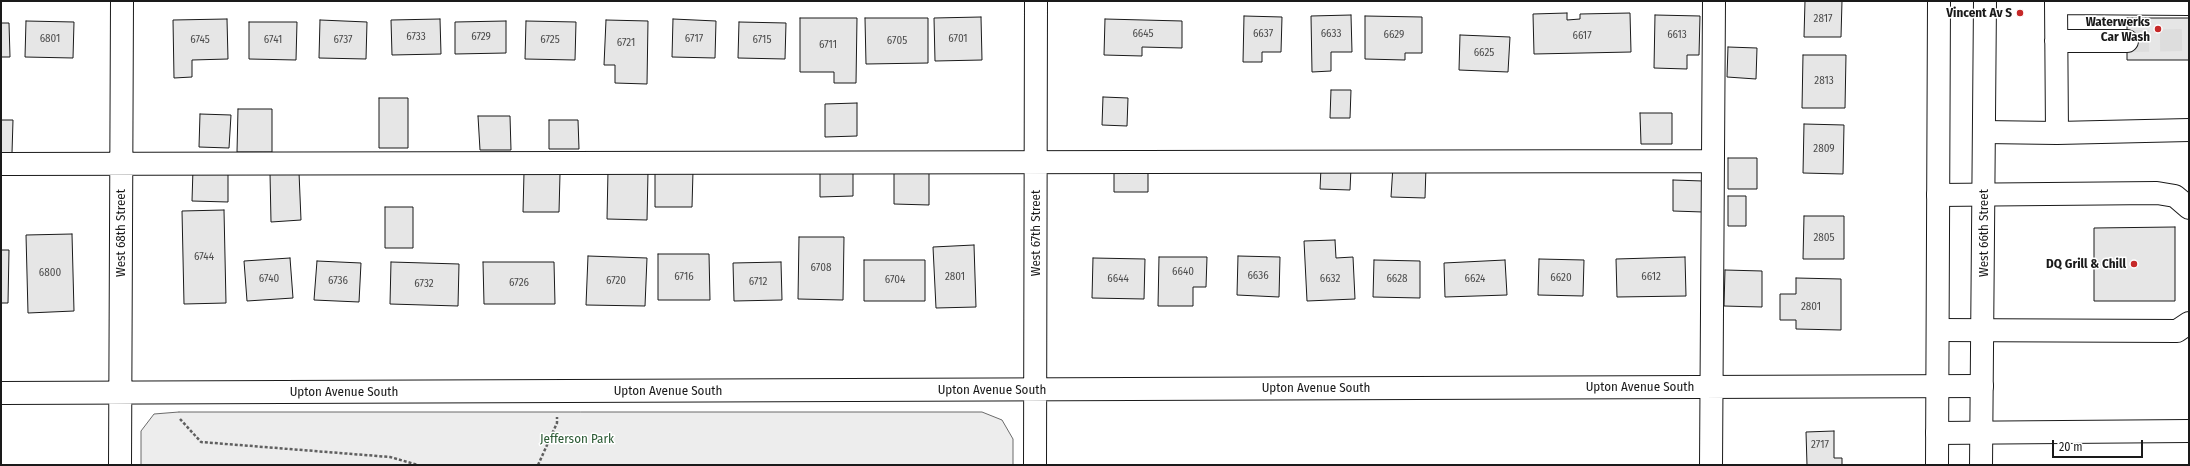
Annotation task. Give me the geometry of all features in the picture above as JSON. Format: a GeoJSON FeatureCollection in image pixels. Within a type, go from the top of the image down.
{"type":"FeatureCollection","features":[{"type":"Feature","properties":{"kind":"street","name":"West 68th Street"},"geometry":{"type":"LineString","coordinates":[[120,465],[122,1]]}},
{"type":"Feature","properties":{"kind":"street","name":"West 67th Street"},"geometry":{"type":"LineString","coordinates":[[1035,465],[1036,1]]}},
{"type":"Feature","properties":{"kind":"street"},"geometry":{"type":"LineString","coordinates":[[1711,465],[1714,1]]}},
{"type":"Feature","properties":{"kind":"street"},"geometry":{"type":"LineString","coordinates":[[1937,465],[1939,1]]}},
{"type":"Feature","properties":{"kind":"street","name":"West 66th Street"},"geometry":{"type":"LineString","coordinates":[[1981,465],[1984,329],[1985,1]]}},
{"type":"Feature","properties":{"kind":"street"},"geometry":{"type":"LineString","coordinates":[[2057,133],[2056,3],[2189,4]]}},
{"type":"Feature","properties":{"kind":"street"},"geometry":{"type":"LineString","coordinates":[[2056,41],[2127,41]]}},
{"type":"Feature","properties":{"kind":"street"},"geometry":{"type":"LineString","coordinates":[[1984,132],[2057,133],[2189,130]]}},
{"type":"Feature","properties":{"kind":"street"},"geometry":{"type":"LineString","coordinates":[[1,164],[1714,160]]}},
{"type":"Feature","properties":{"kind":"street"},"geometry":{"type":"LineString","coordinates":[[1938,195],[2157,193],[2174,196],[2189,208]]}},
{"type":"Feature","properties":{"kind":"street"},"geometry":{"type":"LineString","coordinates":[[1938,330],[2177,331],[2189,323]]}},
{"type":"Feature","properties":{"kind":"street","name":"Upton Avenue South"},"geometry":{"type":"LineString","coordinates":[[1,393],[1982,386]]}},
{"type":"Feature","properties":{"kind":"street"},"geometry":{"type":"LineString","coordinates":[[1937,433],[2189,431]]}},
{"type":"Feature","properties":{"kind":"path"},"geometry":{"type":"LineString","coordinates":[[538,465],[557,423],[557,391]]}},
{"type":"Feature","properties":{"kind":"path"},"geometry":{"type":"LineString","coordinates":[[180,392],[180,421],[201,442],[390,457],[418,465]]}},
{"type":"Feature","properties":{"kind":"shaded area","name":"Jefferson Park"},"geometry":{"type":"Polygon","coordinates":[[[179,412],[982,412],[1002,420],[1013,439],[1013,465],[141,465],[141,431],[154,414],[179,412]]]}},
{"type":"Feature","properties":{"kind":"building"},"geometry":{"type":"Polygon","coordinates":[[[1805,1],[1842,1],[1841,37],[1804,37],[1805,1]]]}},
{"type":"Feature","properties":{"kind":"building"},"geometry":{"type":"Polygon","coordinates":[[[1567,13],[1567,20],[1580,19],[1580,14],[1630,13],[1631,52],[1534,54],[1533,14],[1567,13]]]}},
{"type":"Feature","properties":{"kind":"building"},"geometry":{"type":"Polygon","coordinates":[[[1351,15],[1352,52],[1331,52],[1331,71],[1312,72],[1311,16],[1351,15]]]}},
{"type":"Feature","properties":{"kind":"building"},"geometry":{"type":"Polygon","coordinates":[[[1655,15],[1700,16],[1699,55],[1687,55],[1687,69],[1654,68],[1655,15]]]}},
{"type":"Feature","properties":{"kind":"building"},"geometry":{"type":"Polygon","coordinates":[[[1244,16],[1282,17],[1281,52],[1262,52],[1262,62],[1243,62],[1244,16]]]}},
{"type":"Feature","properties":{"kind":"building"},"geometry":{"type":"Polygon","coordinates":[[[1365,16],[1422,17],[1422,53],[1405,53],[1405,60],[1365,59],[1365,16]]]}},
{"type":"Feature","properties":{"kind":"building"},"geometry":{"type":"Polygon","coordinates":[[[981,17],[982,60],[935,61],[934,18],[981,17]]]}},
{"type":"Feature","properties":{"kind":"building"},"geometry":{"type":"Polygon","coordinates":[[[800,18],[857,18],[856,83],[834,83],[834,72],[800,72],[800,18]]]}},
{"type":"Feature","properties":{"kind":"building"},"geometry":{"type":"Polygon","coordinates":[[[865,18],[928,18],[928,63],[866,64],[865,18]]]}},
{"type":"Feature","properties":{"kind":"building","name":"Waterwerks Car Wash"},"geometry":{"type":"Polygon","coordinates":[[[2127,18],[2189,18],[2189,60],[2127,60],[2127,18]]]}},
{"type":"Feature","properties":{"kind":"building"},"geometry":{"type":"Polygon","coordinates":[[[227,19],[228,59],[192,60],[192,77],[174,78],[173,20],[227,19]]]}},
{"type":"Feature","properties":{"kind":"building"},"geometry":{"type":"Polygon","coordinates":[[[440,19],[441,54],[392,55],[391,20],[440,19]]]}},
{"type":"Feature","properties":{"kind":"building"},"geometry":{"type":"Polygon","coordinates":[[[673,19],[716,21],[715,58],[672,57],[673,19]]]}},
{"type":"Feature","properties":{"kind":"building"},"geometry":{"type":"Polygon","coordinates":[[[1105,19],[1182,21],[1182,48],[1142,47],[1142,56],[1104,55],[1105,19]]]}},
{"type":"Feature","properties":{"kind":"building"},"geometry":{"type":"Polygon","coordinates":[[[320,20],[367,22],[366,59],[319,58],[320,20]]]}},
{"type":"Feature","properties":{"kind":"building"},"geometry":{"type":"Polygon","coordinates":[[[606,20],[648,21],[647,84],[615,83],[615,65],[604,65],[606,20]]]}},
{"type":"Feature","properties":{"kind":"building"},"geometry":{"type":"Polygon","coordinates":[[[26,21],[74,22],[73,58],[25,57],[26,21]]]}},
{"type":"Feature","properties":{"kind":"building"},"geometry":{"type":"Polygon","coordinates":[[[506,21],[506,53],[455,54],[455,22],[506,21]]]}},
{"type":"Feature","properties":{"kind":"building"},"geometry":{"type":"Polygon","coordinates":[[[526,21],[576,22],[575,60],[525,59],[526,21]]]}},
{"type":"Feature","properties":{"kind":"building"},"geometry":{"type":"Polygon","coordinates":[[[249,22],[297,22],[296,60],[249,59],[249,22]]]}},
{"type":"Feature","properties":{"kind":"building"},"geometry":{"type":"Polygon","coordinates":[[[739,22],[786,23],[785,59],[738,58],[739,22]]]}},
{"type":"Feature","properties":{"kind":"building"},"geometry":{"type":"Polygon","coordinates":[[[1,23],[9,23],[10,57],[1,57],[1,23]]]}},
{"type":"Feature","properties":{"kind":"building"},"geometry":{"type":"Polygon","coordinates":[[[1460,35],[1510,37],[1508,72],[1459,70],[1460,35]]]}},
{"type":"Feature","properties":{"kind":"building"},"geometry":{"type":"Polygon","coordinates":[[[1728,47],[1757,48],[1756,79],[1727,77],[1728,47]]]}},
{"type":"Feature","properties":{"kind":"building"},"geometry":{"type":"Polygon","coordinates":[[[1803,55],[1846,55],[1845,108],[1802,108],[1803,55]]]}},
{"type":"Feature","properties":{"kind":"building"},"geometry":{"type":"Polygon","coordinates":[[[1331,90],[1351,90],[1350,118],[1330,118],[1331,90]]]}},
{"type":"Feature","properties":{"kind":"building"},"geometry":{"type":"Polygon","coordinates":[[[1103,97],[1128,98],[1127,126],[1102,125],[1103,97]]]}},
{"type":"Feature","properties":{"kind":"building"},"geometry":{"type":"Polygon","coordinates":[[[379,98],[408,98],[408,148],[379,148],[379,98]]]}},
{"type":"Feature","properties":{"kind":"building"},"geometry":{"type":"Polygon","coordinates":[[[857,103],[857,136],[825,137],[825,104],[857,103]]]}},
{"type":"Feature","properties":{"kind":"building"},"geometry":{"type":"Polygon","coordinates":[[[238,109],[272,109],[272,152],[237,152],[238,109]]]}},
{"type":"Feature","properties":{"kind":"building"},"geometry":{"type":"Polygon","coordinates":[[[1640,113],[1672,113],[1672,144],[1641,144],[1640,113]]]}},
{"type":"Feature","properties":{"kind":"building"},"geometry":{"type":"Polygon","coordinates":[[[200,114],[231,115],[229,148],[199,147],[200,114]]]}},
{"type":"Feature","properties":{"kind":"building"},"geometry":{"type":"Polygon","coordinates":[[[478,116],[510,116],[511,150],[480,150],[478,116]]]}},
{"type":"Feature","properties":{"kind":"building"},"geometry":{"type":"Polygon","coordinates":[[[1,120],[13,120],[12,153],[1,153],[1,120]]]}},
{"type":"Feature","properties":{"kind":"building"},"geometry":{"type":"Polygon","coordinates":[[[549,120],[578,120],[579,149],[549,149],[549,120]]]}},
{"type":"Feature","properties":{"kind":"building"},"geometry":{"type":"Polygon","coordinates":[[[1804,124],[1844,125],[1843,174],[1803,173],[1804,124]]]}},
{"type":"Feature","properties":{"kind":"building"},"geometry":{"type":"Polygon","coordinates":[[[1728,158],[1757,158],[1757,189],[1728,189],[1728,158]]]}},
{"type":"Feature","properties":{"kind":"building"},"geometry":{"type":"Polygon","coordinates":[[[1393,166],[1426,167],[1425,198],[1391,197],[1393,166]]]}},
{"type":"Feature","properties":{"kind":"building"},"geometry":{"type":"Polygon","coordinates":[[[894,168],[929,169],[929,205],[894,204],[894,168]]]}},
{"type":"Feature","properties":{"kind":"building"},"geometry":{"type":"Polygon","coordinates":[[[1321,168],[1351,168],[1350,190],[1320,189],[1321,168]]]}},
{"type":"Feature","properties":{"kind":"building"},"geometry":{"type":"Polygon","coordinates":[[[193,169],[228,170],[228,202],[192,201],[193,169]]]}},
{"type":"Feature","properties":{"kind":"building"},"geometry":{"type":"Polygon","coordinates":[[[1114,169],[1148,169],[1148,192],[1114,192],[1114,169]]]}},
{"type":"Feature","properties":{"kind":"building"},"geometry":{"type":"Polygon","coordinates":[[[853,170],[853,196],[820,197],[820,171],[853,170]]]}},
{"type":"Feature","properties":{"kind":"building"},"geometry":{"type":"Polygon","coordinates":[[[608,171],[648,172],[647,220],[607,219],[608,171]]]}},
{"type":"Feature","properties":{"kind":"building"},"geometry":{"type":"Polygon","coordinates":[[[655,171],[693,171],[692,207],[655,207],[655,171]]]}},
{"type":"Feature","properties":{"kind":"building"},"geometry":{"type":"Polygon","coordinates":[[[299,172],[301,220],[271,222],[270,173],[299,172]]]}},
{"type":"Feature","properties":{"kind":"building"},"geometry":{"type":"Polygon","coordinates":[[[524,173],[560,174],[559,212],[523,212],[524,173]]]}},
{"type":"Feature","properties":{"kind":"building"},"geometry":{"type":"Polygon","coordinates":[[[1673,180],[1703,181],[1703,212],[1673,211],[1673,180]]]}},
{"type":"Feature","properties":{"kind":"building"},"geometry":{"type":"Polygon","coordinates":[[[1728,196],[1746,196],[1746,226],[1728,226],[1728,196]]]}},
{"type":"Feature","properties":{"kind":"building"},"geometry":{"type":"Polygon","coordinates":[[[385,207],[413,207],[413,248],[385,248],[385,207]]]}},
{"type":"Feature","properties":{"kind":"building"},"geometry":{"type":"Polygon","coordinates":[[[224,210],[226,303],[184,304],[182,211],[224,210]]]}},
{"type":"Feature","properties":{"kind":"building"},"geometry":{"type":"Polygon","coordinates":[[[1804,216],[1844,216],[1844,259],[1803,259],[1804,216]]]}},
{"type":"Feature","properties":{"kind":"building","name":"DQ Grill & Chill"},"geometry":{"type":"Polygon","coordinates":[[[2175,227],[2175,301],[2094,301],[2094,228],[2175,227]]]}},
{"type":"Feature","properties":{"kind":"building"},"geometry":{"type":"Polygon","coordinates":[[[72,234],[74,311],[28,313],[26,235],[72,234]]]}},
{"type":"Feature","properties":{"kind":"building"},"geometry":{"type":"Polygon","coordinates":[[[799,237],[844,237],[843,300],[798,299],[799,237]]]}},
{"type":"Feature","properties":{"kind":"building"},"geometry":{"type":"Polygon","coordinates":[[[1335,240],[1336,258],[1353,257],[1355,299],[1307,301],[1304,241],[1335,240]]]}},
{"type":"Feature","properties":{"kind":"building"},"geometry":{"type":"Polygon","coordinates":[[[974,245],[976,307],[936,308],[933,247],[974,245]]]}},
{"type":"Feature","properties":{"kind":"building"},"geometry":{"type":"Polygon","coordinates":[[[1,250],[9,250],[8,303],[1,303],[1,250]]]}},
{"type":"Feature","properties":{"kind":"building"},"geometry":{"type":"Polygon","coordinates":[[[658,254],[709,254],[710,300],[658,300],[658,254]]]}},
{"type":"Feature","properties":{"kind":"building"},"geometry":{"type":"Polygon","coordinates":[[[588,256],[647,258],[645,306],[586,305],[588,256]]]}},
{"type":"Feature","properties":{"kind":"building"},"geometry":{"type":"Polygon","coordinates":[[[1238,256],[1280,257],[1279,297],[1237,295],[1238,256]]]}},
{"type":"Feature","properties":{"kind":"building"},"geometry":{"type":"Polygon","coordinates":[[[1159,257],[1207,257],[1206,287],[1193,287],[1193,306],[1158,306],[1159,257]]]}},
{"type":"Feature","properties":{"kind":"building"},"geometry":{"type":"Polygon","coordinates":[[[1685,257],[1686,296],[1617,297],[1616,259],[1685,257]]]}},
{"type":"Feature","properties":{"kind":"building"},"geometry":{"type":"Polygon","coordinates":[[[290,258],[293,298],[247,301],[244,261],[290,258]]]}},
{"type":"Feature","properties":{"kind":"building"},"geometry":{"type":"Polygon","coordinates":[[[1093,258],[1145,259],[1144,299],[1092,298],[1093,258]]]}},
{"type":"Feature","properties":{"kind":"building"},"geometry":{"type":"Polygon","coordinates":[[[1539,259],[1584,260],[1583,296],[1538,295],[1539,259]]]}},
{"type":"Feature","properties":{"kind":"building"},"geometry":{"type":"Polygon","coordinates":[[[864,260],[925,260],[925,301],[864,301],[864,260]]]}},
{"type":"Feature","properties":{"kind":"building"},"geometry":{"type":"Polygon","coordinates":[[[1374,260],[1420,261],[1420,298],[1373,297],[1374,260]]]}},
{"type":"Feature","properties":{"kind":"building"},"geometry":{"type":"Polygon","coordinates":[[[1505,260],[1507,295],[1445,297],[1444,263],[1505,260]]]}},
{"type":"Feature","properties":{"kind":"building"},"geometry":{"type":"Polygon","coordinates":[[[317,261],[361,263],[359,302],[314,300],[317,261]]]}},
{"type":"Feature","properties":{"kind":"building"},"geometry":{"type":"Polygon","coordinates":[[[391,262],[459,264],[458,306],[390,304],[391,262]]]}},
{"type":"Feature","properties":{"kind":"building"},"geometry":{"type":"Polygon","coordinates":[[[483,262],[554,262],[555,304],[484,304],[483,262]]]}},
{"type":"Feature","properties":{"kind":"building"},"geometry":{"type":"Polygon","coordinates":[[[781,262],[782,300],[734,301],[733,263],[781,262]]]}},
{"type":"Feature","properties":{"kind":"building"},"geometry":{"type":"Polygon","coordinates":[[[1725,270],[1762,271],[1762,307],[1724,306],[1725,270]]]}},
{"type":"Feature","properties":{"kind":"building"},"geometry":{"type":"Polygon","coordinates":[[[1796,278],[1841,279],[1841,330],[1796,329],[1796,320],[1780,320],[1780,294],[1796,294],[1796,278]]]}},
{"type":"Feature","properties":{"kind":"building"},"geometry":{"type":"Polygon","coordinates":[[[1834,431],[1834,458],[1842,458],[1842,465],[1807,465],[1806,432],[1834,431]]]}},
{"type":"Feature","properties":{"kind":"tunnel"},"geometry":{"type":"LineString","coordinates":[[2127,41],[2189,40]]}},
{"type":"Feature","properties":{"kind":"place","name":"Vincent Av S"},"geometry":{"type":"Point","coordinates":[2020,13]}},
{"type":"Feature","properties":{"kind":"place","name":"Waterwerks Car Wash"},"geometry":{"type":"Point","coordinates":[2158,29]}},
{"type":"Feature","properties":{"kind":"place","name":"DQ Grill & Chill"},"geometry":{"type":"Point","coordinates":[2134,264]}}]}
